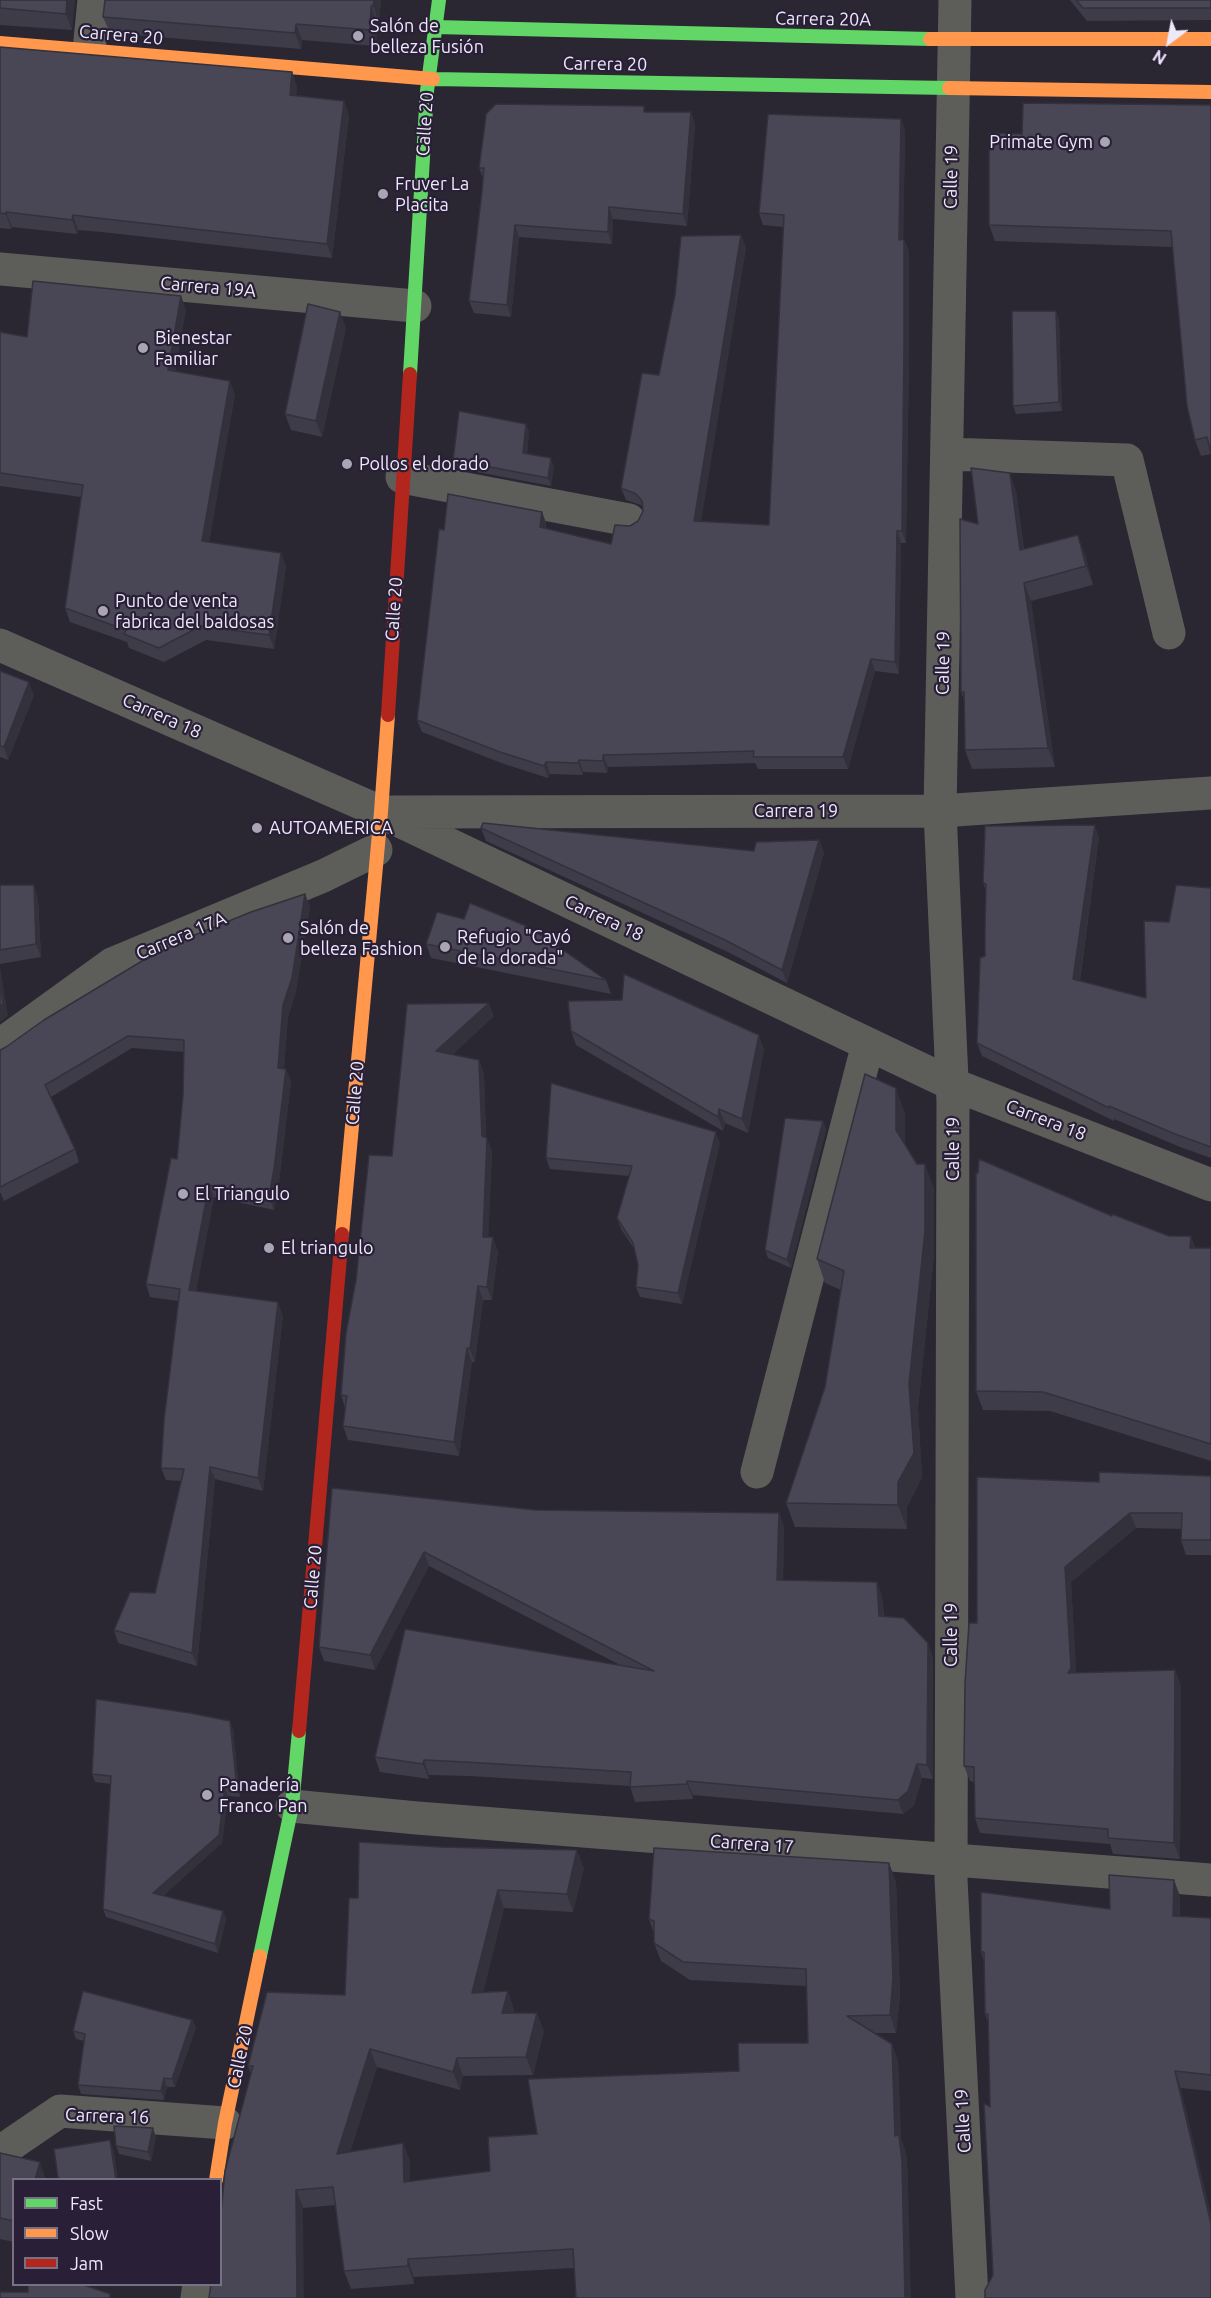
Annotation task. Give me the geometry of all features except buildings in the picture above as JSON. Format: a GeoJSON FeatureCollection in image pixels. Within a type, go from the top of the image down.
{"type":"FeatureCollection","features":[{"type":"Feature","properties":{"kind":"street"},"geometry":{"type":"LineString","coordinates":[[89,50],[94,0]]}},
{"type":"Feature","properties":{"kind":"street","name":"Calle 20"},"geometry":{"type":"LineString","coordinates":[[216,2178],[225,2123],[292,1806],[381,812],[429,79],[439,0]]}},
{"type":"Feature","properties":{"kind":"street","name":"Calle 19"},"geometry":{"type":"LineString","coordinates":[[955,0],[940,811],[952,1084],[951,1859],[972,2298]]}},
{"type":"Feature","properties":{"kind":"street","name":"Carrera 20A"},"geometry":{"type":"LineString","coordinates":[[435,27],[954,40],[1211,39]]}},
{"type":"Feature","properties":{"kind":"street","name":"Carrera 20"},"geometry":{"type":"LineString","coordinates":[[0,44],[429,79],[1211,92]]}},
{"type":"Feature","properties":{"kind":"street","name":"Carrera 19A"},"geometry":{"type":"LineString","coordinates":[[0,269],[415,306]]}},
{"type":"Feature","properties":{"kind":"street"},"geometry":{"type":"LineString","coordinates":[[947,454],[1126,460],[1169,633]]}},
{"type":"Feature","properties":{"kind":"street"},"geometry":{"type":"LineString","coordinates":[[402,477],[629,520]]}},
{"type":"Feature","properties":{"kind":"street","name":"Carrera 18"},"geometry":{"type":"LineString","coordinates":[[0,645],[381,812],[952,1084],[1211,1185]]}},
{"type":"Feature","properties":{"kind":"street","name":"Carrera 19"},"geometry":{"type":"LineString","coordinates":[[381,812],[940,811],[1211,793]]}},
{"type":"Feature","properties":{"kind":"street","name":"Carrera 17A"},"geometry":{"type":"LineString","coordinates":[[0,1045],[112,964],[323,876],[376,850]]}},
{"type":"Feature","properties":{"kind":"street"},"geometry":{"type":"LineString","coordinates":[[757,1472],[868,1044]]}},
{"type":"Feature","properties":{"kind":"street","name":"Carrera 17"},"geometry":{"type":"LineString","coordinates":[[292,1806],[440,1820],[1211,1880]]}},
{"type":"Feature","properties":{"kind":"street","name":"Carrera 16"},"geometry":{"type":"LineString","coordinates":[[0,2152],[60,2111],[225,2123]]}},
{"type":"Feature","properties":{"kind":"traffic: fast"},"geometry":{"type":"LineString","coordinates":[[410,374],[427,91],[439,0]]}},
{"type":"Feature","properties":{"kind":"traffic: fast"},"geometry":{"type":"LineString","coordinates":[[435,27],[930,39]]}},
{"type":"Feature","properties":{"kind":"traffic: fast"},"geometry":{"type":"LineString","coordinates":[[433,79],[949,88]]}},
{"type":"Feature","properties":{"kind":"traffic: fast"},"geometry":{"type":"LineString","coordinates":[[260,1956],[292,1806],[299,1731]]}},
{"type":"Feature","properties":{"kind":"traffic: slow"},"geometry":{"type":"LineString","coordinates":[[930,39],[1211,39]]}},
{"type":"Feature","properties":{"kind":"traffic: slow"},"geometry":{"type":"LineString","coordinates":[[0,43],[433,79]]}},
{"type":"Feature","properties":{"kind":"traffic: slow"},"geometry":{"type":"LineString","coordinates":[[949,88],[1211,92]]}},
{"type":"Feature","properties":{"kind":"traffic: slow"},"geometry":{"type":"LineString","coordinates":[[342,1234],[388,715]]}},
{"type":"Feature","properties":{"kind":"traffic: slow"},"geometry":{"type":"LineString","coordinates":[[216,2178],[225,2123],[260,1956]]}},
{"type":"Feature","properties":{"kind":"traffic: jam"},"geometry":{"type":"LineString","coordinates":[[388,715],[410,374]]}},
{"type":"Feature","properties":{"kind":"traffic: jam"},"geometry":{"type":"LineString","coordinates":[[299,1731],[342,1234]]}},
{"type":"Feature","properties":{"kind":"place","name":"Salón de belleza Fusión"},"geometry":{"type":"Point","coordinates":[358,36]}},
{"type":"Feature","properties":{"kind":"place","name":"Primate Gym"},"geometry":{"type":"Point","coordinates":[1105,142]}},
{"type":"Feature","properties":{"kind":"place","name":"Fruver La Placita"},"geometry":{"type":"Point","coordinates":[383,194]}},
{"type":"Feature","properties":{"kind":"place","name":"Bienestar Familiar"},"geometry":{"type":"Point","coordinates":[143,348]}},
{"type":"Feature","properties":{"kind":"place","name":"Pollos el dorado"},"geometry":{"type":"Point","coordinates":[347,464]}},
{"type":"Feature","properties":{"kind":"place","name":"Punto de venta fabrica del baldosas"},"geometry":{"type":"Point","coordinates":[103,611]}},
{"type":"Feature","properties":{"kind":"place","name":"AUTOAMERICA"},"geometry":{"type":"Point","coordinates":[257,828]}},
{"type":"Feature","properties":{"kind":"place","name":"Salón de belleza Fashion"},"geometry":{"type":"Point","coordinates":[288,938]}},
{"type":"Feature","properties":{"kind":"place","name":"Refugio \"Cayó de la dorada\""},"geometry":{"type":"Point","coordinates":[445,947]}},
{"type":"Feature","properties":{"kind":"place","name":"El Triangulo"},"geometry":{"type":"Point","coordinates":[183,1194]}},
{"type":"Feature","properties":{"kind":"place","name":"El triangulo"},"geometry":{"type":"Point","coordinates":[269,1248]}},
{"type":"Feature","properties":{"kind":"place","name":"Panadería Franco Pan"},"geometry":{"type":"Point","coordinates":[207,1795]}}]}
